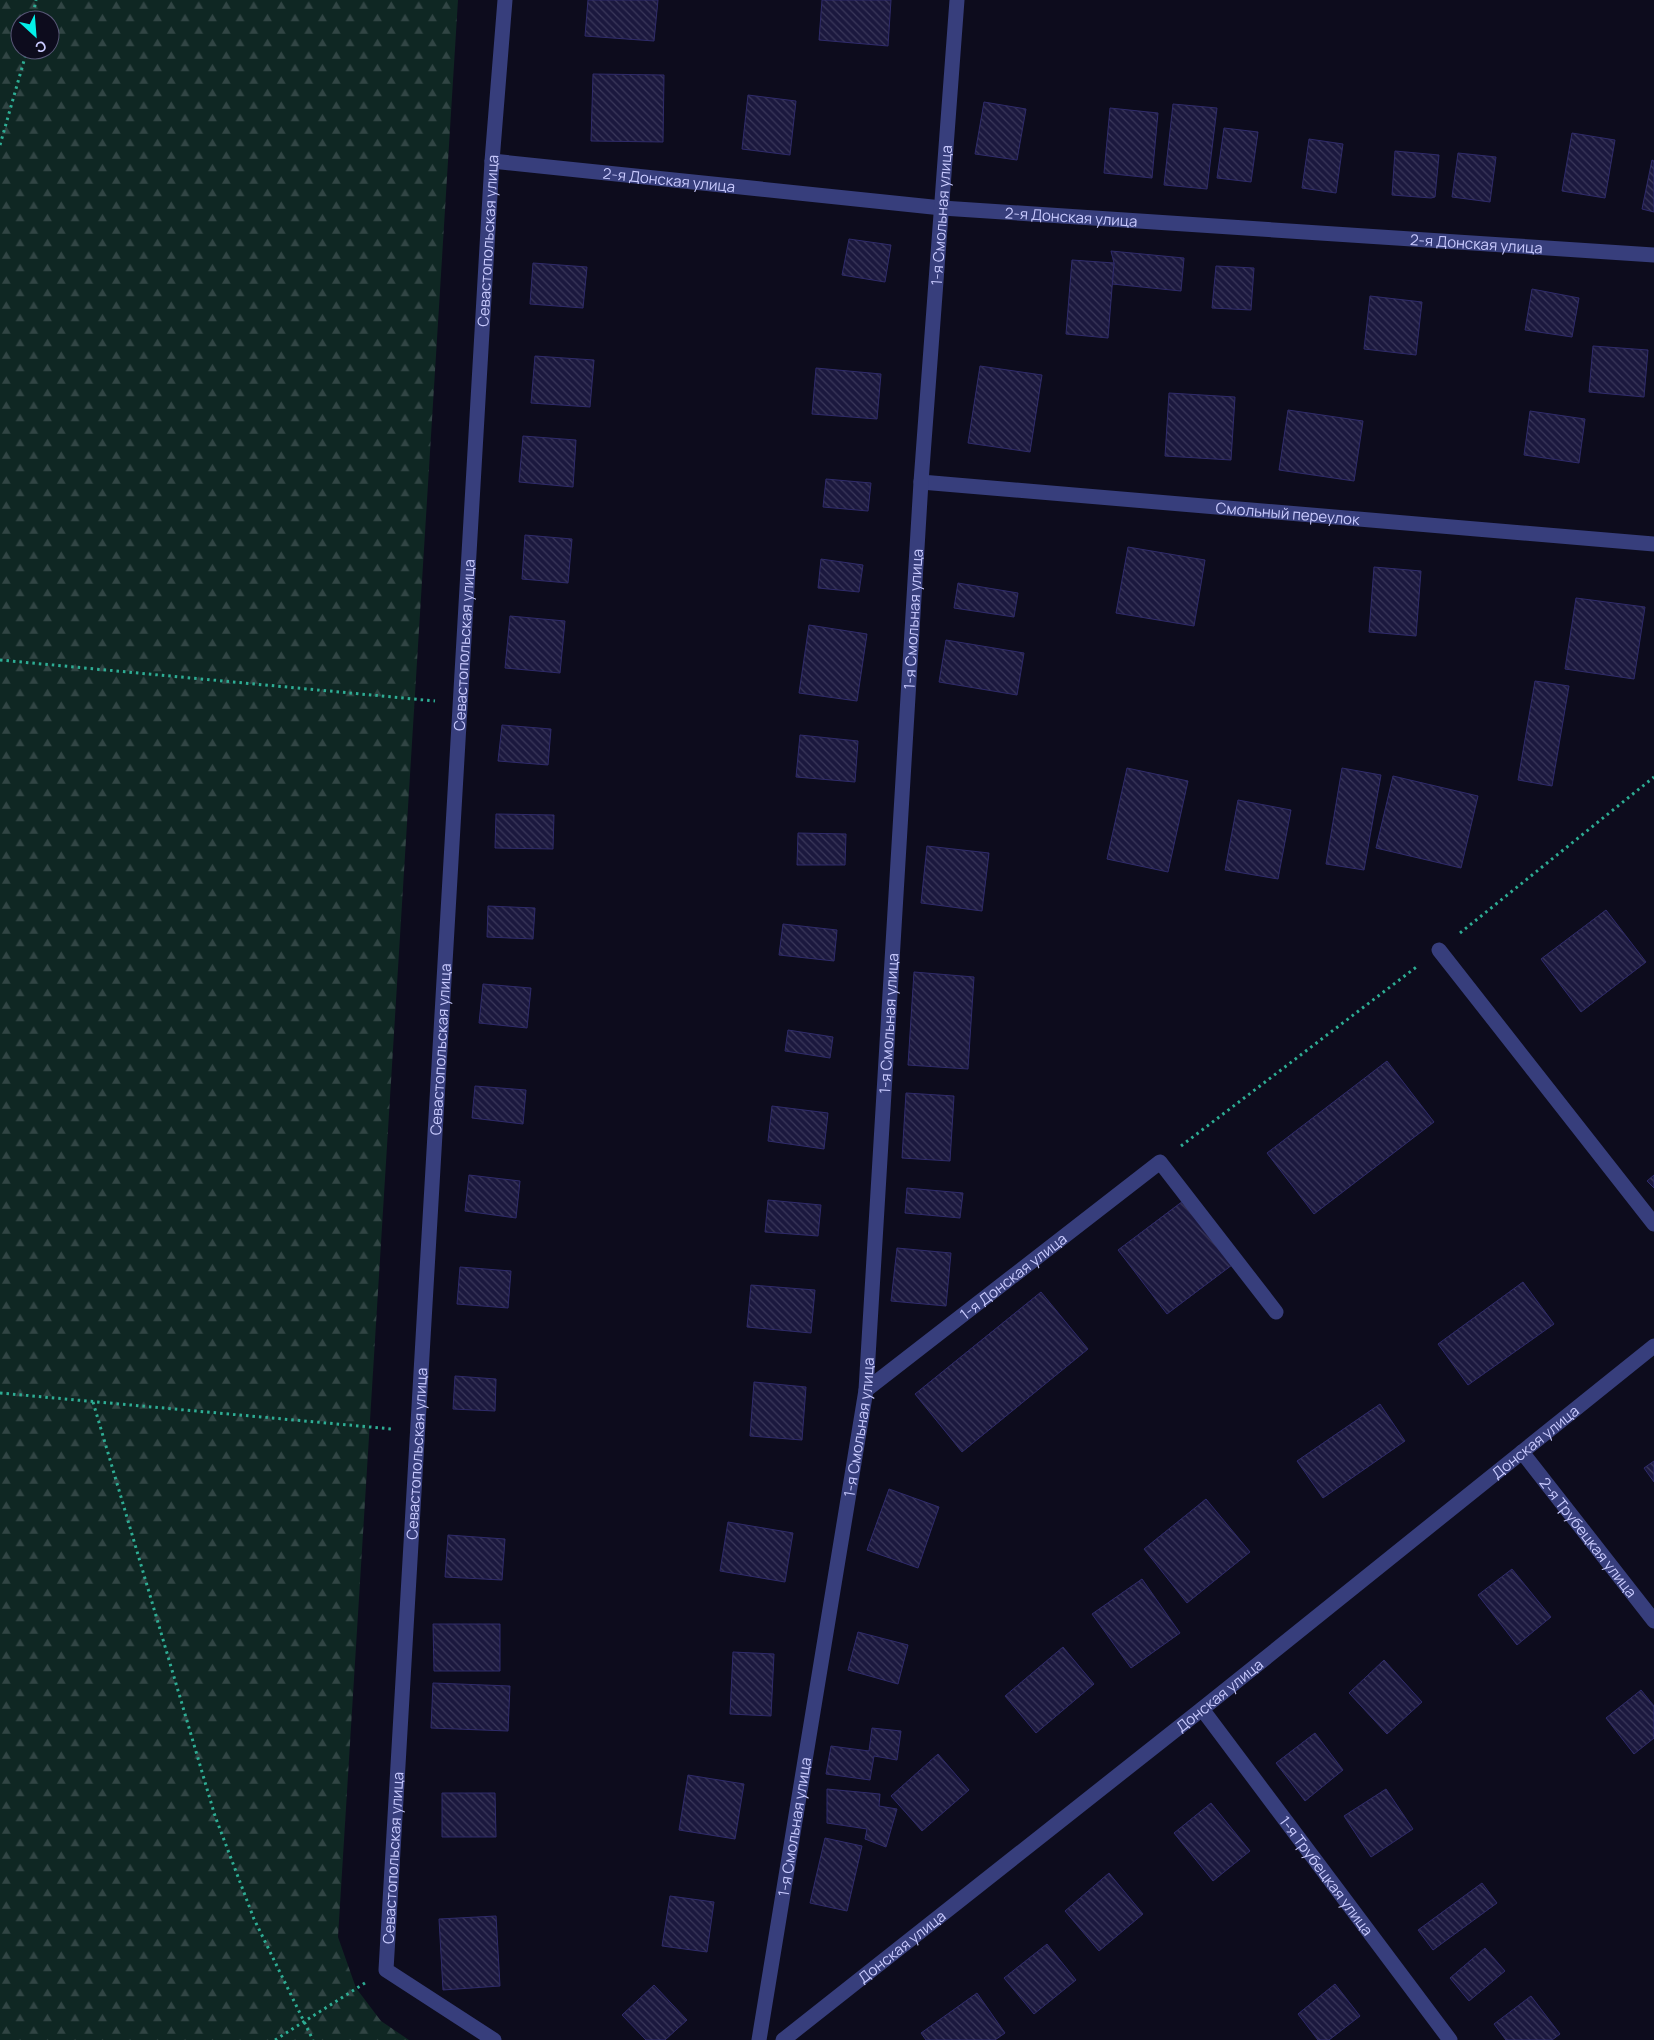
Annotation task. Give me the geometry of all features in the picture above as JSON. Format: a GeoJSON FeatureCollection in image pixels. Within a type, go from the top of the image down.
{"type":"FeatureCollection","features":[{"type":"Feature","properties":{"kind":"street","name":"Севастопольская улица"},"geometry":{"type":"LineString","coordinates":[[386,1970],[492,161],[505,0]]}},
{"type":"Feature","properties":{"kind":"street","name":"1-я Смольная улица"},"geometry":{"type":"LineString","coordinates":[[759,2040],[866,1390],[921,482],[957,0]]}},
{"type":"Feature","properties":{"kind":"street","name":"2-я Донская улица"},"geometry":{"type":"LineString","coordinates":[[492,161],[942,208],[1654,255]]}},
{"type":"Feature","properties":{"kind":"street","name":"Смольный переулок"},"geometry":{"type":"LineString","coordinates":[[921,482],[1654,544]]}},
{"type":"Feature","properties":{"kind":"street"},"geometry":{"type":"LineString","coordinates":[[1439,950],[1654,1224]]}},
{"type":"Feature","properties":{"kind":"street","name":"1-я Донская улица"},"geometry":{"type":"LineString","coordinates":[[866,1390],[1160,1162]]}},
{"type":"Feature","properties":{"kind":"street"},"geometry":{"type":"LineString","coordinates":[[1160,1162],[1276,1312]]}},
{"type":"Feature","properties":{"kind":"street","name":"Донская улица"},"geometry":{"type":"LineString","coordinates":[[783,2040],[1202,1709],[1654,1346]]}},
{"type":"Feature","properties":{"kind":"street","name":"2-я Трубецкая улица"},"geometry":{"type":"LineString","coordinates":[[1522,1452],[1654,1621]]}},
{"type":"Feature","properties":{"kind":"street","name":"1-я Трубецкая улица"},"geometry":{"type":"LineString","coordinates":[[1202,1709],[1450,2040]]}},
{"type":"Feature","properties":{"kind":"street"},"geometry":{"type":"LineString","coordinates":[[386,1970],[494,2040]]}},
{"type":"Feature","properties":{"kind":"path"},"geometry":{"type":"LineString","coordinates":[[0,145],[24,60]]}},
{"type":"Feature","properties":{"kind":"path"},"geometry":{"type":"LineString","coordinates":[[0,660],[460,703]]}},
{"type":"Feature","properties":{"kind":"path"},"geometry":{"type":"LineString","coordinates":[[1160,1162],[1439,950],[1654,777]]}},
{"type":"Feature","properties":{"kind":"path"},"geometry":{"type":"LineString","coordinates":[[0,1393],[418,1431]]}},
{"type":"Feature","properties":{"kind":"path"},"geometry":{"type":"LineString","coordinates":[[93,1402],[215,1816],[254,1919],[313,2040]]}},
{"type":"Feature","properties":{"kind":"path"},"geometry":{"type":"LineString","coordinates":[[275,2040],[386,1970]]}},
{"type":"Feature","properties":{"kind":"green space"},"geometry":{"type":"Polygon","coordinates":[[[0,0],[458,0],[338,1937],[356,1988],[381,2021],[409,2040],[0,2040],[0,0]]]}},
{"type":"Feature","properties":{"kind":"building"},"geometry":{"type":"Polygon","coordinates":[[[588,0],[658,0],[654,41],[585,36],[588,0]]]}},
{"type":"Feature","properties":{"kind":"building"},"geometry":{"type":"Polygon","coordinates":[[[822,0],[891,0],[888,46],[819,40],[822,0]]]}},
{"type":"Feature","properties":{"kind":"building"},"geometry":{"type":"Polygon","coordinates":[[[593,74],[664,75],[663,142],[591,141],[593,74]]]}},
{"type":"Feature","properties":{"kind":"building"},"geometry":{"type":"Polygon","coordinates":[[[748,95],[796,101],[790,155],[742,149],[748,95]]]}},
{"type":"Feature","properties":{"kind":"building"},"geometry":{"type":"Polygon","coordinates":[[[984,102],[1026,109],[1017,160],[975,154],[984,102]]]}},
{"type":"Feature","properties":{"kind":"building"},"geometry":{"type":"Polygon","coordinates":[[[1173,104],[1217,108],[1207,189],[1164,185],[1173,104]]]}},
{"type":"Feature","properties":{"kind":"building"},"geometry":{"type":"Polygon","coordinates":[[[1110,108],[1158,113],[1152,178],[1104,173],[1110,108]]]}},
{"type":"Feature","properties":{"kind":"building"},"geometry":{"type":"Polygon","coordinates":[[[1224,128],[1258,132],[1251,182],[1217,178],[1224,128]]]}},
{"type":"Feature","properties":{"kind":"building"},"geometry":{"type":"Polygon","coordinates":[[[1572,133],[1615,140],[1605,198],[1562,191],[1572,133]]]}},
{"type":"Feature","properties":{"kind":"building"},"geometry":{"type":"Polygon","coordinates":[[[1309,139],[1343,144],[1336,193],[1302,188],[1309,139]]]}},
{"type":"Feature","properties":{"kind":"building"},"geometry":{"type":"Polygon","coordinates":[[[1395,151],[1439,155],[1435,197],[1392,195],[1395,151]]]}},
{"type":"Feature","properties":{"kind":"building"},"geometry":{"type":"Polygon","coordinates":[[[1458,153],[1496,157],[1490,202],[1452,197],[1458,153]]]}},
{"type":"Feature","properties":{"kind":"building"},"geometry":{"type":"Polygon","coordinates":[[[1652,160],[1654,161],[1654,212],[1642,209],[1652,160]]]}},
{"type":"Feature","properties":{"kind":"building"},"geometry":{"type":"Polygon","coordinates":[[[849,239],[891,245],[885,282],[842,275],[849,239]]]}},
{"type":"Feature","properties":{"kind":"building"},"geometry":{"type":"Polygon","coordinates":[[[1111,251],[1184,258],[1181,291],[1112,284],[1114,263],[1111,251]]]}},
{"type":"Feature","properties":{"kind":"building"},"geometry":{"type":"Polygon","coordinates":[[[1072,260],[1114,263],[1108,338],[1066,334],[1072,260]]]}},
{"type":"Feature","properties":{"kind":"building"},"geometry":{"type":"Polygon","coordinates":[[[533,263],[587,267],[583,308],[530,304],[533,263]]]}},
{"type":"Feature","properties":{"kind":"building"},"geometry":{"type":"Polygon","coordinates":[[[1216,266],[1254,268],[1251,310],[1212,308],[1216,266]]]}},
{"type":"Feature","properties":{"kind":"building"},"geometry":{"type":"Polygon","coordinates":[[[1532,289],[1579,298],[1572,337],[1525,330],[1532,289]]]}},
{"type":"Feature","properties":{"kind":"building"},"geometry":{"type":"Polygon","coordinates":[[[1370,296],[1422,302],[1416,355],[1364,349],[1370,296]]]}},
{"type":"Feature","properties":{"kind":"building"},"geometry":{"type":"Polygon","coordinates":[[[1593,346],[1648,350],[1644,397],[1589,392],[1593,346]]]}},
{"type":"Feature","properties":{"kind":"building"},"geometry":{"type":"Polygon","coordinates":[[[535,356],[594,360],[590,407],[531,403],[535,356]]]}},
{"type":"Feature","properties":{"kind":"building"},"geometry":{"type":"Polygon","coordinates":[[[980,366],[1042,375],[1030,452],[968,443],[980,366]]]}},
{"type":"Feature","properties":{"kind":"building"},"geometry":{"type":"Polygon","coordinates":[[[816,368],[881,374],[877,419],[812,414],[816,368]]]}},
{"type":"Feature","properties":{"kind":"building"},"geometry":{"type":"Polygon","coordinates":[[[1169,393],[1235,397],[1231,460],[1165,456],[1169,393]]]}},
{"type":"Feature","properties":{"kind":"building"},"geometry":{"type":"Polygon","coordinates":[[[1288,410],[1363,421],[1354,481],[1279,470],[1288,410]]]}},
{"type":"Feature","properties":{"kind":"building"},"geometry":{"type":"Polygon","coordinates":[[[1530,411],[1585,419],[1579,463],[1524,455],[1530,411]]]}},
{"type":"Feature","properties":{"kind":"building"},"geometry":{"type":"Polygon","coordinates":[[[523,436],[576,440],[573,487],[519,482],[523,436]]]}},
{"type":"Feature","properties":{"kind":"building"},"geometry":{"type":"Polygon","coordinates":[[[826,479],[871,483],[868,511],[823,507],[826,479]]]}},
{"type":"Feature","properties":{"kind":"building"},"geometry":{"type":"Polygon","coordinates":[[[525,535],[572,539],[568,583],[522,579],[525,535]]]}},
{"type":"Feature","properties":{"kind":"building"},"geometry":{"type":"Polygon","coordinates":[[[1128,547],[1205,560],[1194,626],[1116,613],[1128,547]]]}},
{"type":"Feature","properties":{"kind":"building"},"geometry":{"type":"Polygon","coordinates":[[[821,559],[863,565],[859,592],[818,588],[821,559]]]}},
{"type":"Feature","properties":{"kind":"building"},"geometry":{"type":"Polygon","coordinates":[[[1374,567],[1421,571],[1416,636],[1369,632],[1374,567]]]}},
{"type":"Feature","properties":{"kind":"building"},"geometry":{"type":"Polygon","coordinates":[[[958,583],[1018,593],[1014,617],[954,608],[958,583]]]}},
{"type":"Feature","properties":{"kind":"building"},"geometry":{"type":"Polygon","coordinates":[[[1576,598],[1645,607],[1634,679],[1565,669],[1576,598]]]}},
{"type":"Feature","properties":{"kind":"building"},"geometry":{"type":"Polygon","coordinates":[[[510,616],[565,621],[560,673],[505,668],[510,616]]]}},
{"type":"Feature","properties":{"kind":"building"},"geometry":{"type":"Polygon","coordinates":[[[809,625],[867,634],[857,701],[799,693],[809,625]]]}},
{"type":"Feature","properties":{"kind":"building"},"geometry":{"type":"Polygon","coordinates":[[[946,640],[1024,653],[1017,695],[939,682],[946,640]]]}},
{"type":"Feature","properties":{"kind":"building"},"geometry":{"type":"Polygon","coordinates":[[[1535,681],[1569,686],[1552,786],[1518,780],[1535,681]]]}},
{"type":"Feature","properties":{"kind":"building"},"geometry":{"type":"Polygon","coordinates":[[[502,725],[551,729],[548,765],[498,761],[502,725]]]}},
{"type":"Feature","properties":{"kind":"building"},"geometry":{"type":"Polygon","coordinates":[[[800,735],[858,741],[855,782],[796,777],[800,735]]]}},
{"type":"Feature","properties":{"kind":"building"},"geometry":{"type":"Polygon","coordinates":[[[1127,768],[1188,781],[1168,872],[1107,859],[1127,768]]]}},
{"type":"Feature","properties":{"kind":"building"},"geometry":{"type":"Polygon","coordinates":[[[1342,768],[1381,775],[1364,870],[1326,864],[1342,768]]]}},
{"type":"Feature","properties":{"kind":"building"},"geometry":{"type":"Polygon","coordinates":[[[1393,776],[1478,796],[1461,868],[1376,848],[1393,776]]]}},
{"type":"Feature","properties":{"kind":"building"},"geometry":{"type":"Polygon","coordinates":[[[1238,800],[1291,810],[1278,879],[1225,870],[1238,800]]]}},
{"type":"Feature","properties":{"kind":"building"},"geometry":{"type":"Polygon","coordinates":[[[496,814],[554,815],[553,849],[495,848],[496,814]]]}},
{"type":"Feature","properties":{"kind":"building"},"geometry":{"type":"Polygon","coordinates":[[[798,833],[846,834],[845,865],[797,865],[798,833]]]}},
{"type":"Feature","properties":{"kind":"building"},"geometry":{"type":"Polygon","coordinates":[[[927,846],[989,853],[982,911],[921,903],[927,846]]]}},
{"type":"Feature","properties":{"kind":"building"},"geometry":{"type":"Polygon","coordinates":[[[488,906],[535,908],[533,939],[487,937],[488,906]]]}},
{"type":"Feature","properties":{"kind":"building"},"geometry":{"type":"Polygon","coordinates":[[[1606,910],[1646,962],[1581,1012],[1541,959],[1606,910]]]}},
{"type":"Feature","properties":{"kind":"building"},"geometry":{"type":"Polygon","coordinates":[[[783,924],[837,930],[834,961],[779,955],[783,924]]]}},
{"type":"Feature","properties":{"kind":"building"},"geometry":{"type":"Polygon","coordinates":[[[914,972],[974,977],[968,1069],[908,1065],[914,972]]]}},
{"type":"Feature","properties":{"kind":"building"},"geometry":{"type":"Polygon","coordinates":[[[483,984],[531,988],[527,1028],[479,1023],[483,984]]]}},
{"type":"Feature","properties":{"kind":"building"},"geometry":{"type":"Polygon","coordinates":[[[788,1030],[833,1037],[830,1058],[785,1051],[788,1030]]]}},
{"type":"Feature","properties":{"kind":"building"},"geometry":{"type":"Polygon","coordinates":[[[1387,1061],[1434,1122],[1314,1214],[1267,1153],[1387,1061]]]}},
{"type":"Feature","properties":{"kind":"building"},"geometry":{"type":"Polygon","coordinates":[[[475,1086],[526,1090],[523,1124],[472,1118],[475,1086]]]}},
{"type":"Feature","properties":{"kind":"building"},"geometry":{"type":"Polygon","coordinates":[[[906,1093],[954,1096],[950,1161],[902,1158],[906,1093]]]}},
{"type":"Feature","properties":{"kind":"building"},"geometry":{"type":"Polygon","coordinates":[[[772,1106],[828,1113],[824,1149],[768,1141],[772,1106]]]}},
{"type":"Feature","properties":{"kind":"building"},"geometry":{"type":"Polygon","coordinates":[[[469,1175],[520,1181],[516,1218],[465,1211],[469,1175]]]}},
{"type":"Feature","properties":{"kind":"building"},"geometry":{"type":"Polygon","coordinates":[[[1654,1175],[1654,1188],[1647,1181],[1654,1175]]]}},
{"type":"Feature","properties":{"kind":"building"},"geometry":{"type":"Polygon","coordinates":[[[907,1188],[963,1193],[960,1218],[905,1213],[907,1188]]]}},
{"type":"Feature","properties":{"kind":"building"},"geometry":{"type":"Polygon","coordinates":[[[768,1200],[821,1205],[818,1236],[765,1232],[768,1200]]]}},
{"type":"Feature","properties":{"kind":"building"},"geometry":{"type":"Polygon","coordinates":[[[1183,1201],[1232,1265],[1167,1314],[1118,1250],[1183,1201]]]}},
{"type":"Feature","properties":{"kind":"building"},"geometry":{"type":"Polygon","coordinates":[[[897,1248],[951,1253],[946,1306],[891,1301],[897,1248]]]}},
{"type":"Feature","properties":{"kind":"building"},"geometry":{"type":"Polygon","coordinates":[[[460,1267],[511,1271],[508,1308],[457,1304],[460,1267]]]}},
{"type":"Feature","properties":{"kind":"building"},"geometry":{"type":"Polygon","coordinates":[[[1523,1282],[1554,1324],[1468,1385],[1438,1344],[1523,1282]]]}},
{"type":"Feature","properties":{"kind":"building"},"geometry":{"type":"Polygon","coordinates":[[[751,1285],[815,1290],[811,1333],[747,1327],[751,1285]]]}},
{"type":"Feature","properties":{"kind":"building"},"geometry":{"type":"Polygon","coordinates":[[[1041,1292],[1088,1349],[962,1452],[915,1394],[1041,1292]]]}},
{"type":"Feature","properties":{"kind":"building"},"geometry":{"type":"Polygon","coordinates":[[[455,1376],[496,1379],[495,1411],[453,1409],[455,1376]]]}},
{"type":"Feature","properties":{"kind":"building"},"geometry":{"type":"Polygon","coordinates":[[[754,1382],[806,1387],[802,1440],[750,1436],[754,1382]]]}},
{"type":"Feature","properties":{"kind":"building"},"geometry":{"type":"Polygon","coordinates":[[[1380,1404],[1405,1441],[1323,1498],[1297,1461],[1380,1404]]]}},
{"type":"Feature","properties":{"kind":"building"},"geometry":{"type":"Polygon","coordinates":[[[1654,1461],[1654,1482],[1644,1468],[1654,1461]]]}},
{"type":"Feature","properties":{"kind":"building"},"geometry":{"type":"Polygon","coordinates":[[[889,1489],[939,1507],[918,1568],[867,1550],[889,1489]]]}},
{"type":"Feature","properties":{"kind":"building"},"geometry":{"type":"Polygon","coordinates":[[[1206,1499],[1250,1552],[1187,1603],[1144,1549],[1206,1499]]]}},
{"type":"Feature","properties":{"kind":"building"},"geometry":{"type":"Polygon","coordinates":[[[728,1522],[793,1533],[785,1582],[720,1571],[728,1522]]]}},
{"type":"Feature","properties":{"kind":"building"},"geometry":{"type":"Polygon","coordinates":[[[448,1535],[505,1539],[502,1580],[445,1577],[448,1535]]]}},
{"type":"Feature","properties":{"kind":"building"},"geometry":{"type":"Polygon","coordinates":[[[1512,1569],[1551,1617],[1517,1645],[1478,1595],[1512,1569]]]}},
{"type":"Feature","properties":{"kind":"building"},"geometry":{"type":"Polygon","coordinates":[[[1142,1579],[1180,1633],[1131,1668],[1092,1614],[1142,1579]]]}},
{"type":"Feature","properties":{"kind":"building"},"geometry":{"type":"Polygon","coordinates":[[[433,1624],[500,1624],[500,1671],[434,1671],[433,1624]]]}},
{"type":"Feature","properties":{"kind":"building"},"geometry":{"type":"Polygon","coordinates":[[[858,1632],[908,1645],[898,1684],[848,1670],[858,1632]]]}},
{"type":"Feature","properties":{"kind":"building"},"geometry":{"type":"Polygon","coordinates":[[[1063,1647],[1094,1684],[1036,1733],[1005,1696],[1063,1647]]]}},
{"type":"Feature","properties":{"kind":"building"},"geometry":{"type":"Polygon","coordinates":[[[733,1652],[774,1654],[771,1716],[730,1714],[733,1652]]]}},
{"type":"Feature","properties":{"kind":"building"},"geometry":{"type":"Polygon","coordinates":[[[1384,1660],[1422,1702],[1387,1734],[1349,1693],[1384,1660]]]}},
{"type":"Feature","properties":{"kind":"building"},"geometry":{"type":"Polygon","coordinates":[[[433,1683],[510,1686],[508,1731],[431,1728],[433,1683]]]}},
{"type":"Feature","properties":{"kind":"building"},"geometry":{"type":"Polygon","coordinates":[[[1641,1690],[1654,1706],[1654,1738],[1634,1754],[1606,1718],[1641,1690]]]}},
{"type":"Feature","properties":{"kind":"building"},"geometry":{"type":"Polygon","coordinates":[[[872,1728],[901,1731],[897,1760],[874,1756],[870,1780],[826,1774],[831,1746],[869,1751],[872,1728]]]}},
{"type":"Feature","properties":{"kind":"building"},"geometry":{"type":"Polygon","coordinates":[[[1315,1733],[1343,1770],[1305,1801],[1276,1763],[1315,1733]]]}},
{"type":"Feature","properties":{"kind":"building"},"geometry":{"type":"Polygon","coordinates":[[[938,1754],[969,1790],[922,1831],[891,1796],[938,1754]]]}},
{"type":"Feature","properties":{"kind":"building"},"geometry":{"type":"Polygon","coordinates":[[[688,1775],[744,1784],[735,1839],[679,1830],[688,1775]]]}},
{"type":"Feature","properties":{"kind":"building"},"geometry":{"type":"Polygon","coordinates":[[[827,1789],[880,1794],[879,1806],[897,1809],[886,1847],[865,1839],[867,1829],[827,1823],[827,1789]]]}},
{"type":"Feature","properties":{"kind":"building"},"geometry":{"type":"Polygon","coordinates":[[[1386,1789],[1413,1829],[1371,1857],[1344,1816],[1386,1789]]]}},
{"type":"Feature","properties":{"kind":"building"},"geometry":{"type":"Polygon","coordinates":[[[442,1793],[495,1793],[496,1837],[442,1837],[442,1793]]]}},
{"type":"Feature","properties":{"kind":"building"},"geometry":{"type":"Polygon","coordinates":[[[1211,1803],[1250,1851],[1213,1881],[1174,1833],[1211,1803]]]}},
{"type":"Feature","properties":{"kind":"building"},"geometry":{"type":"Polygon","coordinates":[[[825,1838],[862,1846],[847,1911],[810,1903],[825,1838]]]}},
{"type":"Feature","properties":{"kind":"building"},"geometry":{"type":"Polygon","coordinates":[[[1109,1873],[1143,1914],[1099,1951],[1065,1911],[1109,1873]]]}},
{"type":"Feature","properties":{"kind":"building"},"geometry":{"type":"Polygon","coordinates":[[[1482,1883],[1497,1903],[1433,1950],[1418,1930],[1482,1883]]]}},
{"type":"Feature","properties":{"kind":"building"},"geometry":{"type":"Polygon","coordinates":[[[670,1896],[714,1902],[707,1952],[662,1946],[670,1896]]]}},
{"type":"Feature","properties":{"kind":"building"},"geometry":{"type":"Polygon","coordinates":[[[496,1916],[500,1986],[443,1990],[439,1919],[496,1916]]]}},
{"type":"Feature","properties":{"kind":"building"},"geometry":{"type":"Polygon","coordinates":[[[1047,1944],[1076,1980],[1034,2014],[1004,1978],[1047,1944]]]}},
{"type":"Feature","properties":{"kind":"building"},"geometry":{"type":"Polygon","coordinates":[[[1485,1948],[1505,1971],[1469,2001],[1450,1978],[1485,1948]]]}},
{"type":"Feature","properties":{"kind":"building"},"geometry":{"type":"Polygon","coordinates":[[[1335,1984],[1360,2016],[1329,2040],[1318,2040],[1298,2014],[1335,1984]]]}},
{"type":"Feature","properties":{"kind":"building"},"geometry":{"type":"Polygon","coordinates":[[[654,1985],[687,2020],[665,2040],[646,2040],[622,2015],[654,1985]]]}},
{"type":"Feature","properties":{"kind":"building"},"geometry":{"type":"Polygon","coordinates":[[[977,1993],[1005,2033],[995,2040],[926,2040],[921,2033],[977,1993]]]}},
{"type":"Feature","properties":{"kind":"building"},"geometry":{"type":"Polygon","coordinates":[[[1531,1996],[1560,2034],[1552,2040],[1506,2040],[1494,2024],[1531,1996]]]}}]}
